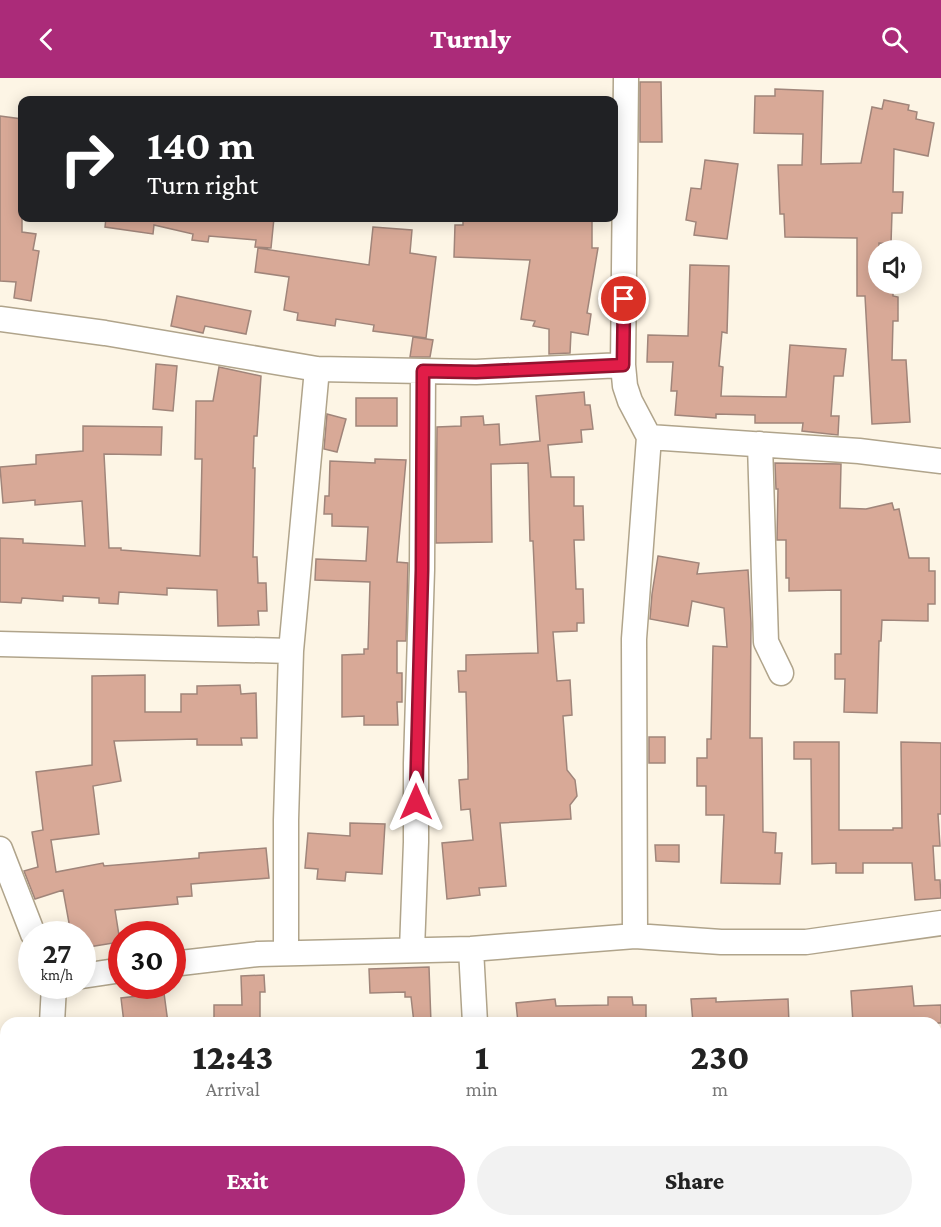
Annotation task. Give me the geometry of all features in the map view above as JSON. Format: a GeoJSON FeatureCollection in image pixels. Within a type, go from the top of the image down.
{"type":"FeatureCollection","features":[{"type":"Feature","properties":{"kind":"street"},"geometry":{"type":"LineString","coordinates":[[626,78],[623,365],[625,386],[630,401],[649,437],[634,639],[635,936]]}},
{"type":"Feature","properties":{"kind":"street"},"geometry":{"type":"LineString","coordinates":[[0,319],[105,333],[317,369],[476,372],[623,365]]}},
{"type":"Feature","properties":{"kind":"street"},"geometry":{"type":"LineString","coordinates":[[286,953],[286,820],[291,651],[317,369]]}},
{"type":"Feature","properties":{"kind":"street"},"geometry":{"type":"LineString","coordinates":[[412,950],[417,842],[416,763],[422,570],[423,371]]}},
{"type":"Feature","properties":{"kind":"street"},"geometry":{"type":"LineString","coordinates":[[649,437],[859,451],[941,461]]}},
{"type":"Feature","properties":{"kind":"street"},"geometry":{"type":"LineString","coordinates":[[760,444],[766,642],[781,673]]}},
{"type":"Feature","properties":{"kind":"street"},"geometry":{"type":"LineString","coordinates":[[0,644],[291,651]]}},
{"type":"Feature","properties":{"kind":"street"},"geometry":{"type":"LineString","coordinates":[[0,849],[28,921]]}},
{"type":"Feature","properties":{"kind":"street"},"geometry":{"type":"LineString","coordinates":[[186,962],[258,954],[471,949],[635,936],[721,942],[806,942],[941,923]]}},
{"type":"Feature","properties":{"kind":"street"},"geometry":{"type":"LineString","coordinates":[[471,949],[475,1017]]}},
{"type":"Feature","properties":{"kind":"street"},"geometry":{"type":"LineString","coordinates":[[52,1017],[53,999]]}},
{"type":"Feature","properties":{"kind":"building"},"geometry":{"type":"Polygon","coordinates":[[[640,82],[661,82],[662,142],[640,142],[640,82]]]}},
{"type":"Feature","properties":{"kind":"building"},"geometry":{"type":"Polygon","coordinates":[[[775,89],[823,91],[821,164],[861,163],[872,107],[882,109],[884,100],[909,105],[908,110],[917,112],[916,119],[934,123],[928,156],[894,149],[893,192],[903,192],[902,213],[892,213],[891,240],[868,240],[868,294],[893,294],[898,297],[898,321],[893,321],[892,360],[906,360],[910,422],[872,424],[865,296],[857,296],[857,238],[785,237],[784,214],[780,214],[778,165],[802,165],[803,134],[754,133],[755,96],[775,96],[775,89]]]}},
{"type":"Feature","properties":{"kind":"building"},"geometry":{"type":"Polygon","coordinates":[[[0,116],[18,118],[18,222],[22,222],[22,232],[36,234],[33,250],[39,251],[31,301],[14,298],[16,282],[0,281],[0,116]]]}},
{"type":"Feature","properties":{"kind":"building"},"geometry":{"type":"Polygon","coordinates":[[[705,160],[738,164],[727,239],[694,235],[696,222],[686,220],[691,188],[701,189],[705,160]]]}},
{"type":"Feature","properties":{"kind":"building"},"geometry":{"type":"Polygon","coordinates":[[[106,222],[274,222],[271,248],[255,247],[256,240],[209,236],[208,242],[192,240],[193,234],[154,225],[153,234],[105,227],[106,222]]]}},
{"type":"Feature","properties":{"kind":"building"},"geometry":{"type":"Polygon","coordinates":[[[463,222],[592,222],[592,248],[598,248],[587,313],[591,314],[588,335],[571,332],[570,353],[549,354],[549,329],[533,326],[535,321],[521,319],[530,260],[454,257],[455,225],[463,225],[463,222]]]}},
{"type":"Feature","properties":{"kind":"building"},"geometry":{"type":"Polygon","coordinates":[[[373,227],[412,230],[410,253],[436,257],[426,338],[373,331],[374,325],[336,319],[335,326],[297,320],[298,313],[284,310],[289,277],[255,272],[258,248],[369,265],[373,227]]]}},
{"type":"Feature","properties":{"kind":"building"},"geometry":{"type":"Polygon","coordinates":[[[690,265],[729,266],[727,333],[722,332],[719,366],[723,367],[721,396],[786,397],[790,345],[846,349],[843,376],[834,376],[831,416],[839,416],[838,435],[802,431],[803,423],[755,423],[755,415],[716,414],[716,418],[675,415],[677,391],[671,391],[673,362],[647,362],[648,335],[688,336],[690,265]]]}},
{"type":"Feature","properties":{"kind":"building"},"geometry":{"type":"Polygon","coordinates":[[[177,296],[251,311],[246,334],[205,326],[203,333],[171,326],[177,296]]]}},
{"type":"Feature","properties":{"kind":"building"},"geometry":{"type":"Polygon","coordinates":[[[413,337],[433,340],[430,357],[410,357],[413,337]]]}},
{"type":"Feature","properties":{"kind":"building"},"geometry":{"type":"Polygon","coordinates":[[[156,364],[177,366],[173,411],[153,409],[156,364]]]}},
{"type":"Feature","properties":{"kind":"building"},"geometry":{"type":"Polygon","coordinates":[[[219,367],[261,376],[257,436],[254,436],[253,557],[257,557],[258,583],[266,583],[267,611],[258,611],[259,625],[218,626],[217,590],[167,588],[167,595],[119,592],[118,604],[99,603],[99,598],[63,596],[63,601],[22,598],[21,603],[0,602],[0,538],[23,539],[23,543],[85,546],[82,501],[35,505],[35,500],[3,503],[0,467],[36,464],[36,455],[83,451],[83,426],[162,427],[161,455],[104,454],[109,548],[200,556],[202,459],[195,459],[196,401],[213,401],[219,367]]]}},
{"type":"Feature","properties":{"kind":"building"},"geometry":{"type":"Polygon","coordinates":[[[584,392],[585,405],[590,405],[593,429],[581,430],[582,442],[548,445],[551,477],[574,477],[574,506],[583,506],[584,540],[574,540],[576,589],[583,589],[584,623],[577,623],[577,631],[553,632],[557,681],[570,680],[572,715],[563,716],[567,770],[575,780],[577,796],[570,805],[571,819],[500,823],[506,886],[479,888],[480,895],[447,899],[442,843],[473,840],[470,809],[461,810],[459,780],[468,779],[468,766],[466,692],[459,692],[458,671],[466,671],[466,655],[538,653],[533,541],[530,541],[528,463],[491,464],[492,542],[436,543],[437,427],[461,426],[461,417],[483,416],[484,425],[499,424],[500,445],[540,441],[536,396],[584,392]]]}},
{"type":"Feature","properties":{"kind":"building"},"geometry":{"type":"Polygon","coordinates":[[[356,398],[397,398],[397,426],[356,426],[356,398]]]}},
{"type":"Feature","properties":{"kind":"building"},"geometry":{"type":"Polygon","coordinates":[[[327,414],[346,419],[337,452],[324,449],[327,414]]]}},
{"type":"Feature","properties":{"kind":"building"},"geometry":{"type":"Polygon","coordinates":[[[375,459],[406,460],[397,562],[408,563],[406,641],[397,641],[397,673],[402,673],[402,702],[397,702],[398,725],[364,725],[364,716],[342,717],[342,655],[364,654],[364,649],[368,649],[370,582],[315,580],[316,559],[366,561],[368,527],[332,526],[332,514],[324,514],[325,496],[329,496],[330,461],[375,463],[375,459]]]}},
{"type":"Feature","properties":{"kind":"building"},"geometry":{"type":"Polygon","coordinates":[[[775,463],[841,464],[840,508],[866,509],[892,503],[894,510],[899,509],[909,558],[929,558],[929,571],[935,571],[935,604],[928,604],[928,621],[882,620],[881,641],[879,641],[877,713],[844,712],[845,679],[835,679],[835,654],[841,654],[841,590],[789,591],[789,578],[786,578],[786,540],[777,540],[778,489],[776,489],[775,463]]]}},
{"type":"Feature","properties":{"kind":"building"},"geometry":{"type":"Polygon","coordinates":[[[658,556],[699,563],[697,574],[748,570],[751,623],[750,738],[762,738],[763,832],[776,833],[775,853],[782,853],[780,884],[721,883],[724,815],[706,815],[706,786],[697,786],[697,758],[707,758],[707,739],[711,739],[713,646],[727,647],[724,608],[692,601],[688,626],[650,619],[658,556]]]}},
{"type":"Feature","properties":{"kind":"building"},"geometry":{"type":"Polygon","coordinates":[[[145,675],[145,712],[181,712],[181,694],[197,694],[197,686],[240,685],[241,694],[256,693],[257,738],[241,738],[242,745],[197,745],[197,739],[114,741],[121,781],[93,786],[99,834],[51,840],[56,872],[103,863],[104,866],[199,858],[199,853],[266,848],[269,878],[191,884],[192,896],[177,897],[178,904],[115,910],[117,921],[108,921],[108,944],[96,946],[96,921],[69,921],[63,890],[35,899],[24,871],[38,867],[32,832],[43,830],[36,772],[92,765],[92,676],[145,675]]]}},
{"type":"Feature","properties":{"kind":"building"},"geometry":{"type":"Polygon","coordinates":[[[649,737],[665,737],[665,763],[649,763],[649,737]]]}},
{"type":"Feature","properties":{"kind":"building"},"geometry":{"type":"Polygon","coordinates":[[[794,742],[839,742],[839,830],[902,828],[901,742],[941,743],[941,814],[938,814],[940,846],[933,846],[935,880],[940,880],[941,898],[915,900],[912,863],[863,863],[863,873],[836,873],[836,863],[812,864],[811,759],[794,759],[794,742]]]}},
{"type":"Feature","properties":{"kind":"building"},"geometry":{"type":"Polygon","coordinates":[[[350,823],[385,824],[382,874],[346,872],[345,881],[317,879],[318,869],[305,868],[308,833],[350,836],[350,823]]]}},
{"type":"Feature","properties":{"kind":"building"},"geometry":{"type":"Polygon","coordinates":[[[655,845],[679,845],[679,862],[656,861],[655,845]]]}},
{"type":"Feature","properties":{"kind":"building"},"geometry":{"type":"Polygon","coordinates":[[[429,967],[431,1017],[413,1017],[411,997],[405,997],[405,992],[370,993],[369,969],[429,967]]]}},
{"type":"Feature","properties":{"kind":"building"},"geometry":{"type":"Polygon","coordinates":[[[264,975],[265,992],[260,992],[260,1017],[214,1017],[214,1005],[242,1005],[241,976],[264,975]]]}},
{"type":"Feature","properties":{"kind":"building"},"geometry":{"type":"Polygon","coordinates":[[[912,986],[914,1006],[941,1005],[941,1017],[853,1017],[851,991],[912,986]]]}},
{"type":"Feature","properties":{"kind":"building"},"geometry":{"type":"Polygon","coordinates":[[[608,997],[632,997],[633,1005],[646,1005],[646,1017],[517,1017],[516,1003],[555,999],[556,1006],[608,1005],[608,997]]]}},
{"type":"Feature","properties":{"kind":"building"},"geometry":{"type":"Polygon","coordinates":[[[716,998],[716,1002],[788,999],[789,1017],[692,1017],[691,999],[716,998]]]}},
{"type":"Feature","properties":{"kind":"building"},"geometry":{"type":"Polygon","coordinates":[[[121,999],[165,999],[167,1017],[123,1017],[121,999]]]}},
{"type":"Feature","properties":{"kind":"route"},"geometry":{"type":"LineString","coordinates":[[416,802],[422,570],[423,371],[476,372],[623,365],[624,299]]}}]}
